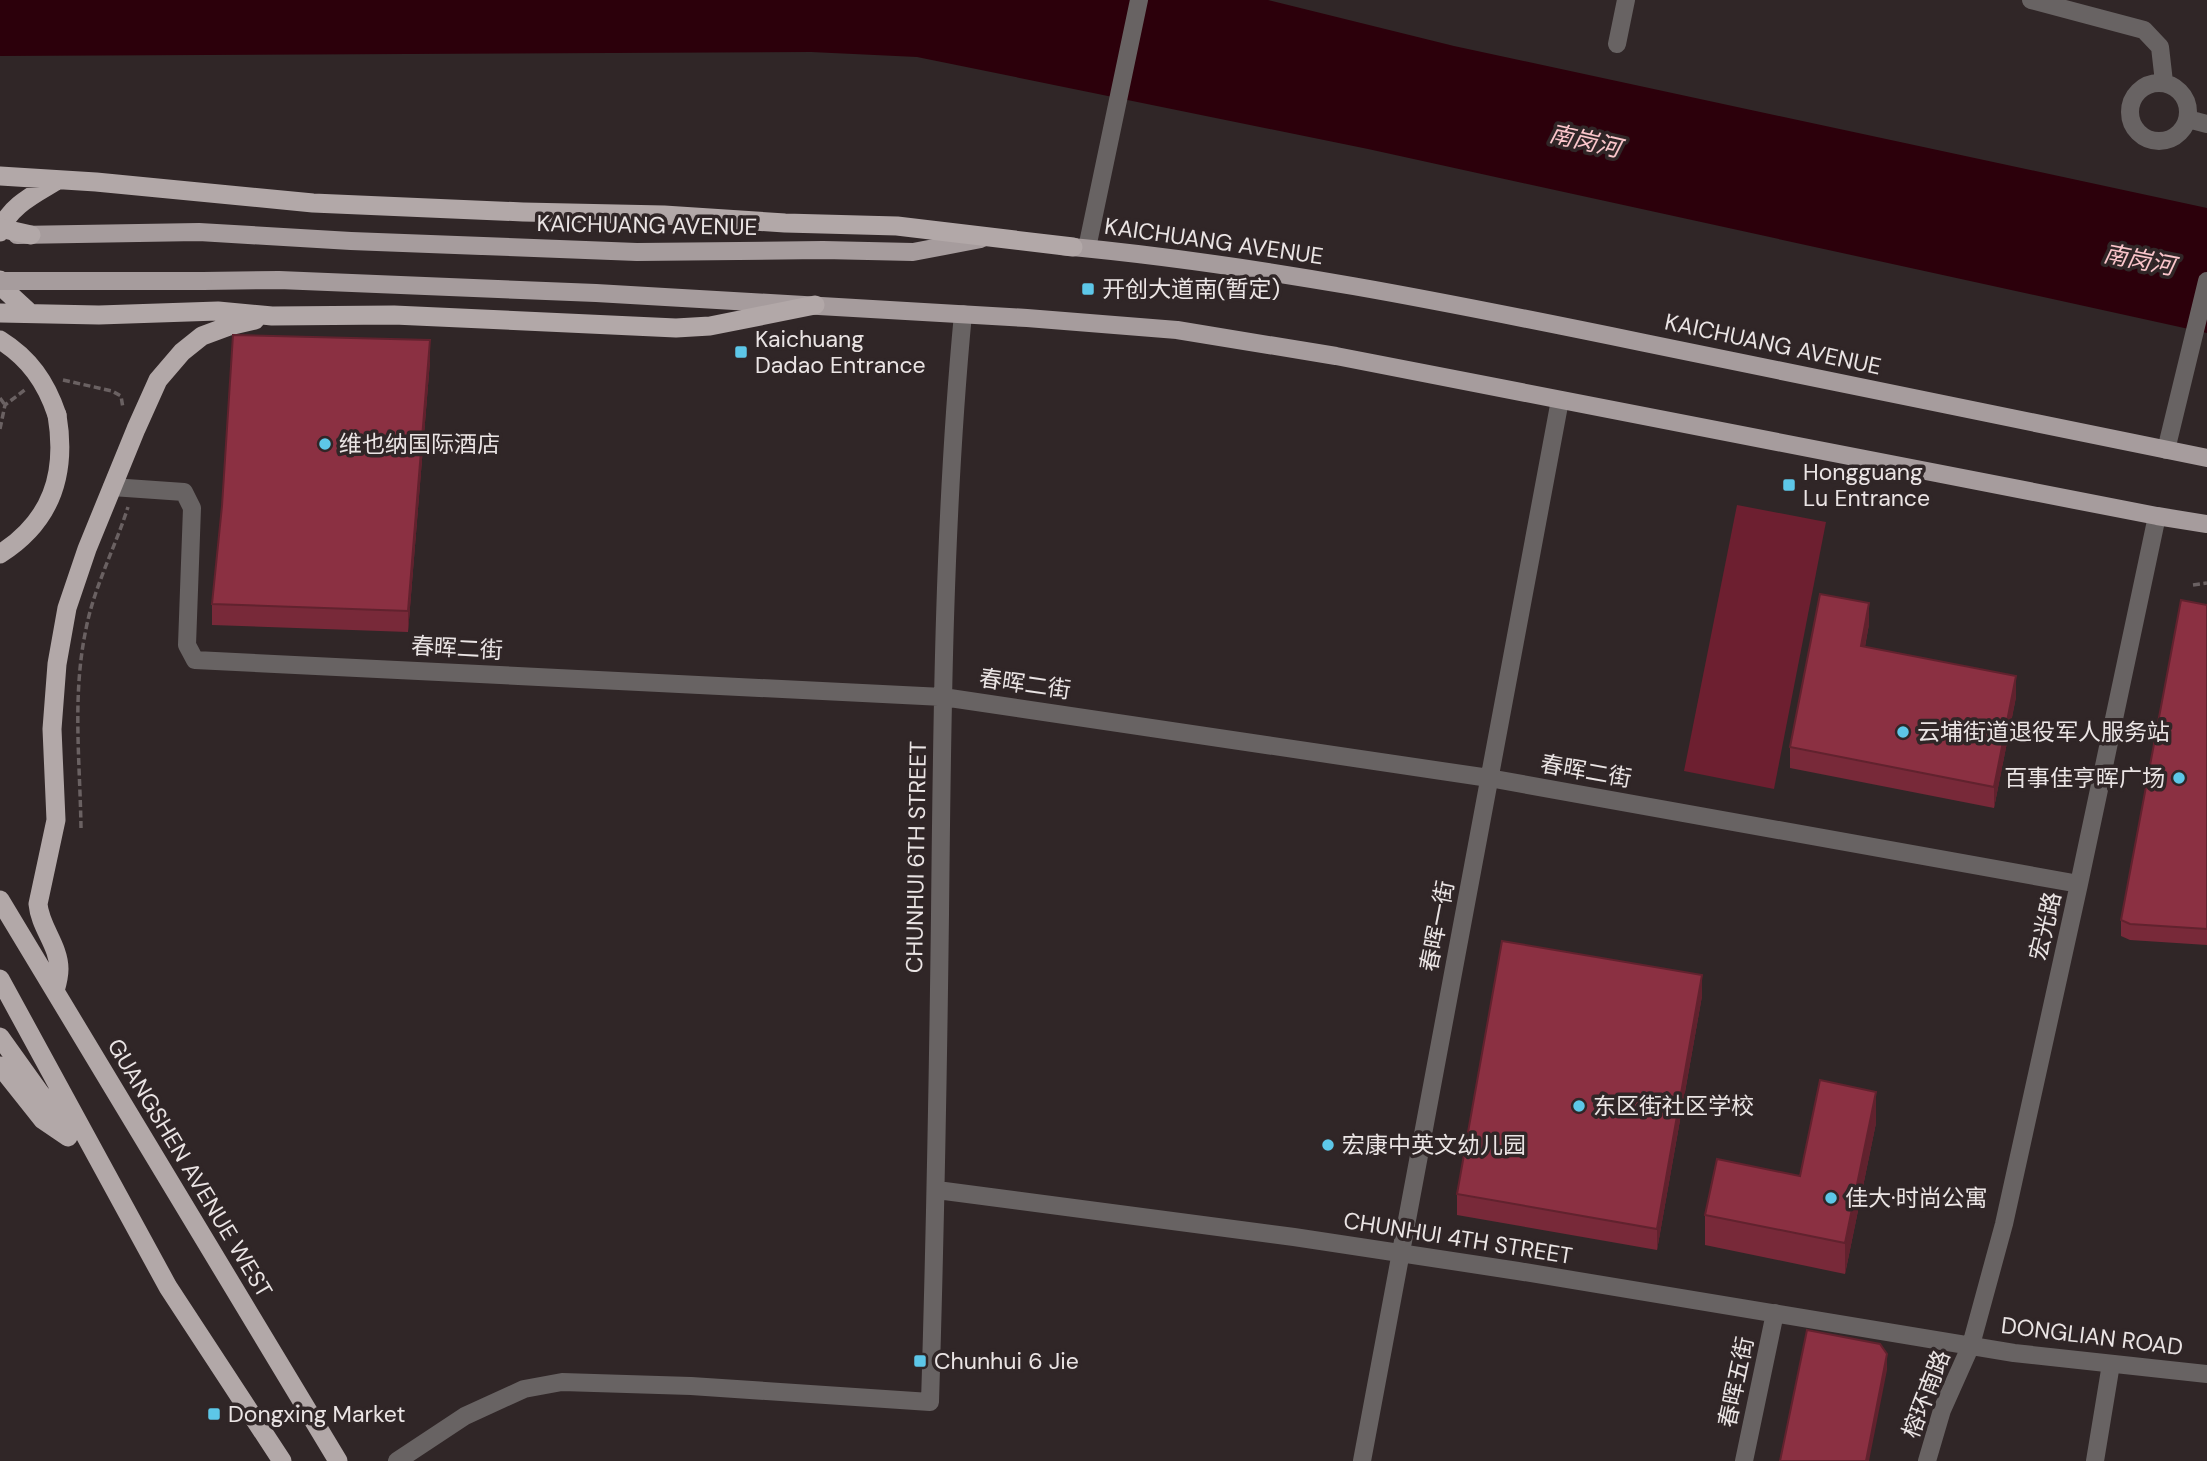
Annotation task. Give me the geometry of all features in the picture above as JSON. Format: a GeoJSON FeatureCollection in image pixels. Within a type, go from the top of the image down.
{"type":"FeatureCollection","features":[{"type":"Feature","properties":{"kind":"highway"},"geometry":{"type":"LineString","coordinates":[[0,176],[313,203],[897,226],[1080,248]]}},
{"type":"Feature","properties":{"kind":"highway"},"geometry":{"type":"LineString","coordinates":[[32,234],[0,232],[3,222],[14,209],[58,180]]}},
{"type":"Feature","properties":{"kind":"highway"},"geometry":{"type":"LineString","coordinates":[[0,281],[5,290],[30,313]]}},
{"type":"Feature","properties":{"kind":"highway"},"geometry":{"type":"LineString","coordinates":[[0,313],[99,315],[218,311],[272,316],[394,315],[676,328],[710,326],[815,305]]}},
{"type":"Feature","properties":{"kind":"highway"},"geometry":{"type":"LineString","coordinates":[[55,992],[60,972],[58,960],[40,917],[38,904],[56,820],[52,729],[57,664],[67,608],[87,549],[158,380],[182,352],[202,336],[229,326],[272,316]]}},
{"type":"Feature","properties":{"kind":"highway"},"geometry":{"type":"LineString","coordinates":[[0,340],[17,351],[44,383],[57,415],[61,455],[53,492],[32,528],[0,554]]}},
{"type":"Feature","properties":{"kind":"highway","name":"GUANGSHEN AVENUE WEST"},"geometry":{"type":"LineString","coordinates":[[0,900],[338,1461]]}},
{"type":"Feature","properties":{"kind":"highway"},"geometry":{"type":"LineString","coordinates":[[0,979],[168,1287],[282,1461]]}},
{"type":"Feature","properties":{"kind":"highway"},"geometry":{"type":"LineString","coordinates":[[0,1037],[40,1093],[95,1155]]}},
{"type":"Feature","properties":{"kind":"highway"},"geometry":{"type":"LineString","coordinates":[[0,1066],[43,1120],[95,1155]]}},
{"type":"Feature","properties":{"kind":"main road","name":"KAICHUANG AVENUE"},"geometry":{"type":"LineString","coordinates":[[32,234],[199,232],[637,252],[913,252],[985,239],[1158,255],[1424,297],[2207,458]]}},
{"type":"Feature","properties":{"kind":"main road"},"geometry":{"type":"LineString","coordinates":[[0,281],[279,280],[596,293],[1107,323],[1177,330],[1336,356],[2207,524]]}},
{"type":"Feature","properties":{"kind":"main road"},"geometry":{"type":"LineString","coordinates":[[2165,450],[2207,449]]}},
{"type":"Feature","properties":{"kind":"main road"},"geometry":{"type":"LineString","coordinates":[[2157,516],[2207,534]]}},
{"type":"Feature","properties":{"kind":"street"},"geometry":{"type":"LineString","coordinates":[[1080,248],[1116,111],[1139,0]]}},
{"type":"Feature","properties":{"kind":"street"},"geometry":{"type":"LineString","coordinates":[[1617,44],[1626,0]]}},
{"type":"Feature","properties":{"kind":"street"},"geometry":{"type":"LineString","coordinates":[[2031,0],[2144,30],[2160,47],[2164,82]]}},
{"type":"Feature","properties":{"kind":"street"},"geometry":{"type":"LineString","coordinates":[[2155,82],[2164,82],[2181,91],[2189,109],[2188,119],[2178,135],[2159,142],[2140,135],[2130,118],[2130,108],[2138,91],[2155,82]]}},
{"type":"Feature","properties":{"kind":"street"},"geometry":{"type":"LineString","coordinates":[[2188,119],[2207,124]]}},
{"type":"Feature","properties":{"kind":"street"},"geometry":{"type":"LineString","coordinates":[[2165,450],[2207,281]]}},
{"type":"Feature","properties":{"kind":"street","name":"CHUNHUI 6TH STREET"},"geometry":{"type":"LineString","coordinates":[[397,1461],[465,1416],[524,1390],[562,1382],[678,1385],[930,1402],[937,1190],[943,696],[953,432],[962,314]]}},
{"type":"Feature","properties":{"kind":"street","name":"春晖一街"},"geometry":{"type":"LineString","coordinates":[[1362,1461],[1560,400]]}},
{"type":"Feature","properties":{"kind":"street","name":"春晖二街"},"geometry":{"type":"LineString","coordinates":[[112,487],[184,492],[192,508],[187,645],[195,660],[943,696],[1489,778],[2079,884]]}},
{"type":"Feature","properties":{"kind":"street","name":"宏光路"},"geometry":{"type":"LineString","coordinates":[[1971,1345],[2004,1224],[2157,516]]}},
{"type":"Feature","properties":{"kind":"street","name":"CHUNHUI 4TH STREET"},"geometry":{"type":"LineString","coordinates":[[937,1190],[1401,1253],[1971,1345]]}},
{"type":"Feature","properties":{"kind":"street","name":"春晖五街"},"geometry":{"type":"LineString","coordinates":[[1744,1461],[1775,1313]]}},
{"type":"Feature","properties":{"kind":"street","name":"DONGLIAN ROAD"},"geometry":{"type":"LineString","coordinates":[[1971,1345],[2040,1357],[2207,1374]]}},
{"type":"Feature","properties":{"kind":"street","name":"榕环南路"},"geometry":{"type":"LineString","coordinates":[[1927,1461],[1941,1410],[1971,1345]]}},
{"type":"Feature","properties":{"kind":"street"},"geometry":{"type":"LineString","coordinates":[[2095,1461],[2111,1364]]}},
{"type":"Feature","properties":{"kind":"path"},"geometry":{"type":"LineString","coordinates":[[62,379],[112,391],[121,396],[124,405],[120,416]]}},
{"type":"Feature","properties":{"kind":"path"},"geometry":{"type":"LineString","coordinates":[[0,429],[5,405],[37,383]]}},
{"type":"Feature","properties":{"kind":"path"},"geometry":{"type":"LineString","coordinates":[[0,398],[5,405]]}},
{"type":"Feature","properties":{"kind":"path"},"geometry":{"type":"LineString","coordinates":[[80,828],[77,713],[80,659],[97,589],[129,505]]}},
{"type":"Feature","properties":{"kind":"path"},"geometry":{"type":"LineString","coordinates":[[2193,585],[2207,583]]}},
{"type":"Feature","properties":{"kind":"shaded area"},"geometry":{"type":"Polygon","coordinates":[[[1737,505],[1826,522],[1774,789],[1684,771],[1737,505]]]}},
{"type":"Feature","properties":{"kind":"water","name":"南岗河"},"geometry":{"type":"Polygon","coordinates":[[[0,0],[1268,0],[1454,46],[2207,208],[2207,333],[1368,149],[917,57],[811,52],[0,56],[0,0]]]}},
{"type":"Feature","properties":{"kind":"building","name":"维也纳国际酒店"},"geometry":{"type":"Polygon","coordinates":[[[233,335],[430,340],[408,611],[212,604],[222,506],[233,335]]]}},
{"type":"Feature","properties":{"kind":"building","name":"云埔街道退役军人服务站"},"geometry":{"type":"Polygon","coordinates":[[[1820,594],[1869,603],[1861,646],[2016,676],[1994,787],[1790,747],[1820,594]]]}},
{"type":"Feature","properties":{"kind":"building","name":"百事佳亨晖广场"},"geometry":{"type":"Polygon","coordinates":[[[2181,600],[2207,605],[2207,929],[2130,924],[2121,920],[2181,600]]]}},
{"type":"Feature","properties":{"kind":"building","name":"东区街社区学校"},"geometry":{"type":"Polygon","coordinates":[[[1502,941],[1702,975],[1657,1229],[1457,1194],[1502,941]]]}},
{"type":"Feature","properties":{"kind":"building","name":"佳大·时尚公寓"},"geometry":{"type":"Polygon","coordinates":[[[1820,1080],[1876,1092],[1845,1243],[1705,1215],[1717,1159],[1800,1176],[1820,1080]]]}},
{"type":"Feature","properties":{"kind":"building"},"geometry":{"type":"Polygon","coordinates":[[[1807,1330],[1880,1344],[1887,1354],[1866,1461],[1780,1461],[1807,1330]]]}},
{"type":"Feature","properties":{"kind":"place","name":"开创大道南(暂定)"},"geometry":{"type":"Point","coordinates":[1088,289]}},
{"type":"Feature","properties":{"kind":"place","name":"Kaichuang Dadao Entrance"},"geometry":{"type":"Point","coordinates":[741,352]}},
{"type":"Feature","properties":{"kind":"place","name":"维也纳国际酒店"},"geometry":{"type":"Point","coordinates":[325,444]}},
{"type":"Feature","properties":{"kind":"place","name":"Hongguang Lu Entrance"},"geometry":{"type":"Point","coordinates":[1789,485]}},
{"type":"Feature","properties":{"kind":"place","name":"云埔街道退役军人服务站"},"geometry":{"type":"Point","coordinates":[1903,732]}},
{"type":"Feature","properties":{"kind":"place","name":"百事佳亨晖广场"},"geometry":{"type":"Point","coordinates":[2179,778]}},
{"type":"Feature","properties":{"kind":"place","name":"东区街社区学校"},"geometry":{"type":"Point","coordinates":[1579,1106]}},
{"type":"Feature","properties":{"kind":"place","name":"宏康中英文幼儿园"},"geometry":{"type":"Point","coordinates":[1328,1145]}},
{"type":"Feature","properties":{"kind":"place","name":"佳大·时尚公寓"},"geometry":{"type":"Point","coordinates":[1831,1198]}},
{"type":"Feature","properties":{"kind":"place","name":"Chunhui 6 Jie"},"geometry":{"type":"Point","coordinates":[920,1361]}},
{"type":"Feature","properties":{"kind":"place","name":"Dongxing Market"},"geometry":{"type":"Point","coordinates":[214,1414]}}]}
